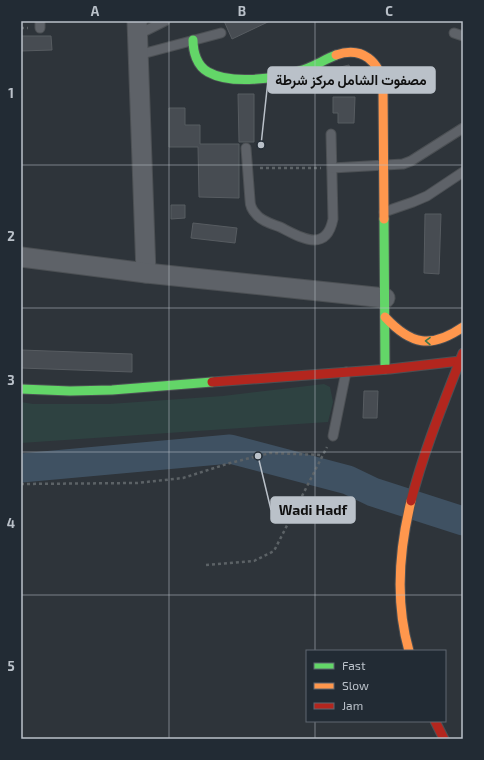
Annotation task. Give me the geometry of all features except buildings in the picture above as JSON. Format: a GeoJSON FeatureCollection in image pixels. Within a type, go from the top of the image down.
{"type":"FeatureCollection","features":[{"type":"Feature","properties":{"kind":"street"},"geometry":{"type":"LineString","coordinates":[[137,28],[146,273]]}},
{"type":"Feature","properties":{"kind":"street"},"geometry":{"type":"LineString","coordinates":[[193,40],[194,55],[202,67],[215,75],[232,78],[266,78],[283,75],[306,69],[339,54],[347,52],[363,54],[376,64],[383,79],[385,369]]}},
{"type":"Feature","properties":{"kind":"street"},"geometry":{"type":"LineString","coordinates":[[21,257],[146,273],[385,298]]}},
{"type":"Feature","properties":{"kind":"street"},"geometry":{"type":"LineString","coordinates":[[385,317],[398,332],[406,337],[424,342],[442,340],[451,336],[463,327]]}},
{"type":"Feature","properties":{"kind":"street"},"geometry":{"type":"LineString","coordinates":[[21,389],[70,391],[112,390],[385,369],[461,357]]}},
{"type":"Feature","properties":{"kind":"street"},"geometry":{"type":"LineString","coordinates":[[409,650],[400,596],[402,546],[410,503],[422,463],[446,393],[461,357]]}},
{"type":"Feature","properties":{"kind":"street"},"geometry":{"type":"LineString","coordinates":[[436,722],[444,739]]}},
{"type":"Feature","properties":{"kind":"lane"},"geometry":{"type":"LineString","coordinates":[[137,28],[165,21]]}},
{"type":"Feature","properties":{"kind":"lane"},"geometry":{"type":"LineString","coordinates":[[138,56],[221,33]]}},
{"type":"Feature","properties":{"kind":"lane"},"geometry":{"type":"LineString","coordinates":[[332,168],[403,164],[411,161],[463,128]]}},
{"type":"Feature","properties":{"kind":"lane"},"geometry":{"type":"LineString","coordinates":[[246,148],[250,205],[256,214],[264,220],[305,240],[314,241],[325,234],[332,223],[331,134]]}},
{"type":"Feature","properties":{"kind":"lane"},"geometry":{"type":"LineString","coordinates":[[384,212],[427,196],[463,172]]}},
{"type":"Feature","properties":{"kind":"lane"},"geometry":{"type":"LineString","coordinates":[[333,436],[346,372]]}},
{"type":"Feature","properties":{"kind":"path"},"geometry":{"type":"LineString","coordinates":[[247,168],[332,168]]}},
{"type":"Feature","properties":{"kind":"path"},"geometry":{"type":"LineString","coordinates":[[206,564],[254,561],[274,550],[333,436]]}},
{"type":"Feature","properties":{"kind":"path"},"geometry":{"type":"LineString","coordinates":[[21,484],[137,483],[184,478],[230,463],[270,453],[322,455]]}},
{"type":"Feature","properties":{"kind":"green space"},"geometry":{"type":"Polygon","coordinates":[[[324,384],[330,387],[333,402],[328,422],[21,443],[21,402],[33,404],[109,404],[223,396],[324,384]]]}},
{"type":"Feature","properties":{"kind":"waterway"},"geometry":{"type":"LineString","coordinates":[[21,468],[230,449],[348,480],[373,492],[463,521]]}},
{"type":"Feature","properties":{"kind":"traffic: fast"},"geometry":{"type":"LineString","coordinates":[[193,40],[198,62],[204,69],[218,76],[241,80],[289,74],[304,70],[336,55]]}},
{"type":"Feature","properties":{"kind":"traffic: fast"},"geometry":{"type":"LineString","coordinates":[[384,219],[385,369]]}},
{"type":"Feature","properties":{"kind":"traffic: fast"},"geometry":{"type":"LineString","coordinates":[[21,389],[70,391],[112,390],[212,382]]}},
{"type":"Feature","properties":{"kind":"traffic: slow"},"geometry":{"type":"LineString","coordinates":[[336,55],[345,53],[362,54],[374,63],[381,78],[383,87],[384,219]]}},
{"type":"Feature","properties":{"kind":"traffic: slow"},"geometry":{"type":"LineString","coordinates":[[385,317],[404,333],[422,341],[441,339],[463,327]]}},
{"type":"Feature","properties":{"kind":"traffic: slow"},"geometry":{"type":"LineString","coordinates":[[409,650],[402,614],[400,576],[401,557],[411,501]]}},
{"type":"Feature","properties":{"kind":"traffic: jam"},"geometry":{"type":"LineString","coordinates":[[411,501],[428,445],[463,353]]}},
{"type":"Feature","properties":{"kind":"traffic: jam"},"geometry":{"type":"LineString","coordinates":[[212,382],[390,369],[460,361]]}},
{"type":"Feature","properties":{"kind":"traffic: jam"},"geometry":{"type":"LineString","coordinates":[[436,722],[444,739]]}},
{"type":"Feature","properties":{"kind":"place","name":"مصفوت الشامل مركز شرطة"},"geometry":{"type":"Point","coordinates":[261,145]}},
{"type":"Feature","properties":{"kind":"place","name":"Wadi Hadf"},"geometry":{"type":"Point","coordinates":[258,456]}}]}
